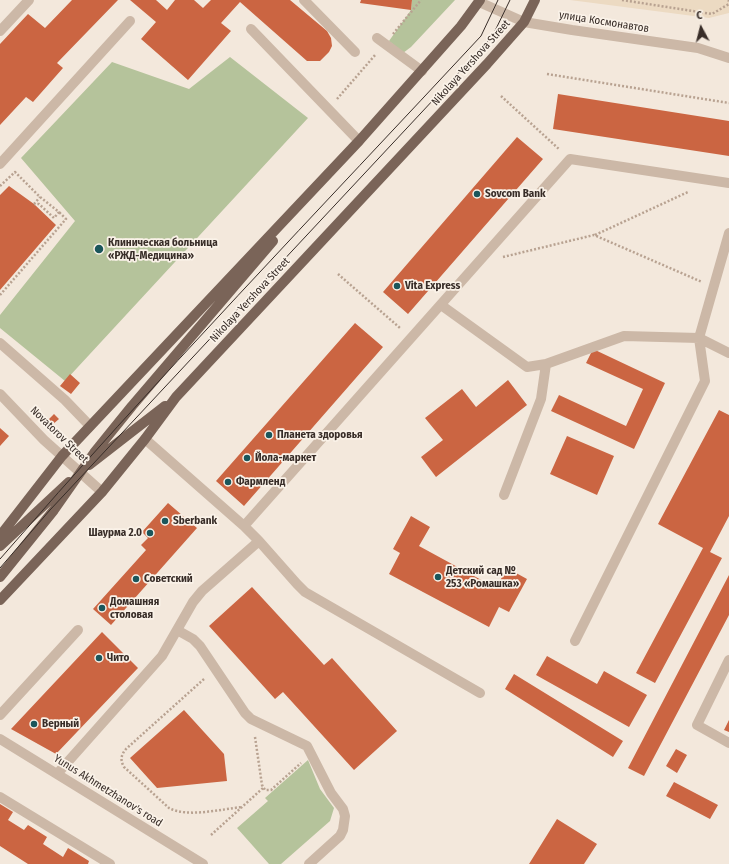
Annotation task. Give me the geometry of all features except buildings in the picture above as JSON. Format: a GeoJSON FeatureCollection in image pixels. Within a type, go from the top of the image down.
{"type":"FeatureCollection","features":[{"type":"Feature","properties":{"kind":"main road","name":"Nikolaya Yershova Street"},"geometry":{"type":"LineString","coordinates":[[0,600],[102,492],[176,398],[524,22],[534,0]]}},
{"type":"Feature","properties":{"kind":"main road"},"geometry":{"type":"LineString","coordinates":[[0,536],[62,456],[359,141],[461,26],[479,1]]}},
{"type":"Feature","properties":{"kind":"main road"},"geometry":{"type":"LineString","coordinates":[[0,577],[54,510],[94,452],[359,141]]}},
{"type":"Feature","properties":{"kind":"main road"},"geometry":{"type":"LineString","coordinates":[[0,546],[80,472],[176,398]]}},
{"type":"Feature","properties":{"kind":"street"},"geometry":{"type":"LineString","coordinates":[[0,31],[29,0]]}},
{"type":"Feature","properties":{"kind":"street"},"geometry":{"type":"LineString","coordinates":[[304,0],[355,52]]}},
{"type":"Feature","properties":{"kind":"street","name":"улица Космонавтов"},"geometry":{"type":"LineString","coordinates":[[479,1],[524,22],[698,48],[729,58]]}},
{"type":"Feature","properties":{"kind":"street"},"geometry":{"type":"LineString","coordinates":[[0,164],[130,21]]}},
{"type":"Feature","properties":{"kind":"street"},"geometry":{"type":"LineString","coordinates":[[251,29],[359,141]]}},
{"type":"Feature","properties":{"kind":"street"},"geometry":{"type":"LineString","coordinates":[[377,38],[422,71]]}},
{"type":"Feature","properties":{"kind":"street"},"geometry":{"type":"LineString","coordinates":[[244,526],[570,159],[729,183]]}},
{"type":"Feature","properties":{"kind":"street"},"geometry":{"type":"LineString","coordinates":[[574,641],[705,381],[698,338],[729,233]]}},
{"type":"Feature","properties":{"kind":"street"},"geometry":{"type":"LineString","coordinates":[[441,305],[527,367],[546,364],[624,336],[698,338],[729,353]]}},
{"type":"Feature","properties":{"kind":"street"},"geometry":{"type":"LineString","coordinates":[[0,343],[65,400],[90,426]]}},
{"type":"Feature","properties":{"kind":"street"},"geometry":{"type":"LineString","coordinates":[[504,495],[541,399],[546,364]]}},
{"type":"Feature","properties":{"kind":"street","name":"Novatorov Street"},"geometry":{"type":"LineString","coordinates":[[0,394],[44,440],[102,492]]}},
{"type":"Feature","properties":{"kind":"street"},"geometry":{"type":"LineString","coordinates":[[145,439],[244,526],[297,584],[313,598],[480,693]]}},
{"type":"Feature","properties":{"kind":"street"},"geometry":{"type":"LineString","coordinates":[[57,774],[162,656],[193,602],[202,591],[259,541]]}},
{"type":"Feature","properties":{"kind":"street"},"geometry":{"type":"LineString","coordinates":[[0,714],[78,630]]}},
{"type":"Feature","properties":{"kind":"street"},"geometry":{"type":"LineString","coordinates":[[177,630],[195,641],[245,712],[253,720],[306,744],[312,753],[331,793],[344,809],[345,814],[340,836],[309,864]]}},
{"type":"Feature","properties":{"kind":"street"},"geometry":{"type":"LineString","coordinates":[[729,660],[696,725],[729,743]]}},
{"type":"Feature","properties":{"kind":"street","name":"Yunus Akhmetzhanov's road"},"geometry":{"type":"LineString","coordinates":[[0,739],[203,864]]}},
{"type":"Feature","properties":{"kind":"street"},"geometry":{"type":"LineString","coordinates":[[0,797],[110,864]]}},
{"type":"Feature","properties":{"kind":"path"},"geometry":{"type":"LineString","coordinates":[[622,0],[712,14],[729,1]]}},
{"type":"Feature","properties":{"kind":"path"},"geometry":{"type":"LineString","coordinates":[[547,74],[729,103]]}},
{"type":"Feature","properties":{"kind":"path"},"geometry":{"type":"LineString","coordinates":[[501,96],[570,159]]}},
{"type":"Feature","properties":{"kind":"path"},"geometry":{"type":"LineString","coordinates":[[0,186],[15,172],[40,197],[66,219],[0,295]]}},
{"type":"Feature","properties":{"kind":"path"},"geometry":{"type":"LineString","coordinates":[[502,257],[594,235],[713,181]]}},
{"type":"Feature","properties":{"kind":"path"},"geometry":{"type":"LineString","coordinates":[[40,197],[34,204],[39,204],[54,218],[59,212]]}},
{"type":"Feature","properties":{"kind":"path"},"geometry":{"type":"LineString","coordinates":[[594,235],[713,287]]}},
{"type":"Feature","properties":{"kind":"path"},"geometry":{"type":"LineString","coordinates":[[338,274],[411,338]]}},
{"type":"Feature","properties":{"kind":"path"},"geometry":{"type":"LineString","coordinates":[[215,669],[126,749],[122,753],[121,760],[124,767],[169,808],[177,812],[186,814],[242,807]]}},
{"type":"Feature","properties":{"kind":"path"},"geometry":{"type":"LineString","coordinates":[[253,720],[263,788]]}},
{"type":"Feature","properties":{"kind":"path"},"geometry":{"type":"LineString","coordinates":[[263,788],[266,790],[271,790],[312,753]]}},
{"type":"Feature","properties":{"kind":"path"},"geometry":{"type":"LineString","coordinates":[[211,835],[263,788]]}},
{"type":"Feature","properties":{"kind":"green space"},"geometry":{"type":"Polygon","coordinates":[[[412,0],[455,0],[411,47],[403,53],[389,41],[411,10],[412,0]]]}},
{"type":"Feature","properties":{"kind":"green space"},"geometry":{"type":"Polygon","coordinates":[[[230,57],[308,118],[65,381],[0,328],[0,315],[75,221],[21,158],[112,62],[189,89],[230,57]]]}},
{"type":"Feature","properties":{"kind":"green space"},"geometry":{"type":"Polygon","coordinates":[[[308,760],[320,789],[334,808],[330,821],[281,864],[269,864],[237,828],[268,801],[265,798],[308,760]]]}},
{"type":"Feature","properties":{"kind":"shaded area"},"geometry":{"type":"Polygon","coordinates":[[[570,0],[729,0],[729,13],[709,18],[570,0]]]}},
{"type":"Feature","properties":{"kind":"tram line"},"geometry":{"type":"LineString","coordinates":[[0,559],[178,360],[481,36],[498,0]]}},
{"type":"Feature","properties":{"kind":"tram line"},"geometry":{"type":"LineString","coordinates":[[0,568],[50,510],[492,37],[510,0]]}},
{"type":"Feature","properties":{"kind":"place","name":"Sovcom Bank"},"geometry":{"type":"Point","coordinates":[477,194]}},
{"type":"Feature","properties":{"kind":"place","name":"Клиническая больница «РЖД-Медицина»"},"geometry":{"type":"Point","coordinates":[99,249]}},
{"type":"Feature","properties":{"kind":"place","name":"Vita Express"},"geometry":{"type":"Point","coordinates":[397,286]}},
{"type":"Feature","properties":{"kind":"place","name":"Планета здоровья"},"geometry":{"type":"Point","coordinates":[269,435]}},
{"type":"Feature","properties":{"kind":"place","name":"Йола-маркет"},"geometry":{"type":"Point","coordinates":[247,458]}},
{"type":"Feature","properties":{"kind":"place","name":"Фармленд"},"geometry":{"type":"Point","coordinates":[228,482]}},
{"type":"Feature","properties":{"kind":"place","name":"Sberbank"},"geometry":{"type":"Point","coordinates":[165,521]}},
{"type":"Feature","properties":{"kind":"place","name":"Шаурма 2.0"},"geometry":{"type":"Point","coordinates":[150,533]}},
{"type":"Feature","properties":{"kind":"place","name":"Детский сад № 253 «Ромашка»"},"geometry":{"type":"Point","coordinates":[438,577]}},
{"type":"Feature","properties":{"kind":"place","name":"Советский"},"geometry":{"type":"Point","coordinates":[136,579]}},
{"type":"Feature","properties":{"kind":"place","name":"Домашняя столовая"},"geometry":{"type":"Point","coordinates":[102,608]}},
{"type":"Feature","properties":{"kind":"place","name":"Чито"},"geometry":{"type":"Point","coordinates":[99,658]}},
{"type":"Feature","properties":{"kind":"place","name":"Верный"},"geometry":{"type":"Point","coordinates":[34,724]}}]}
